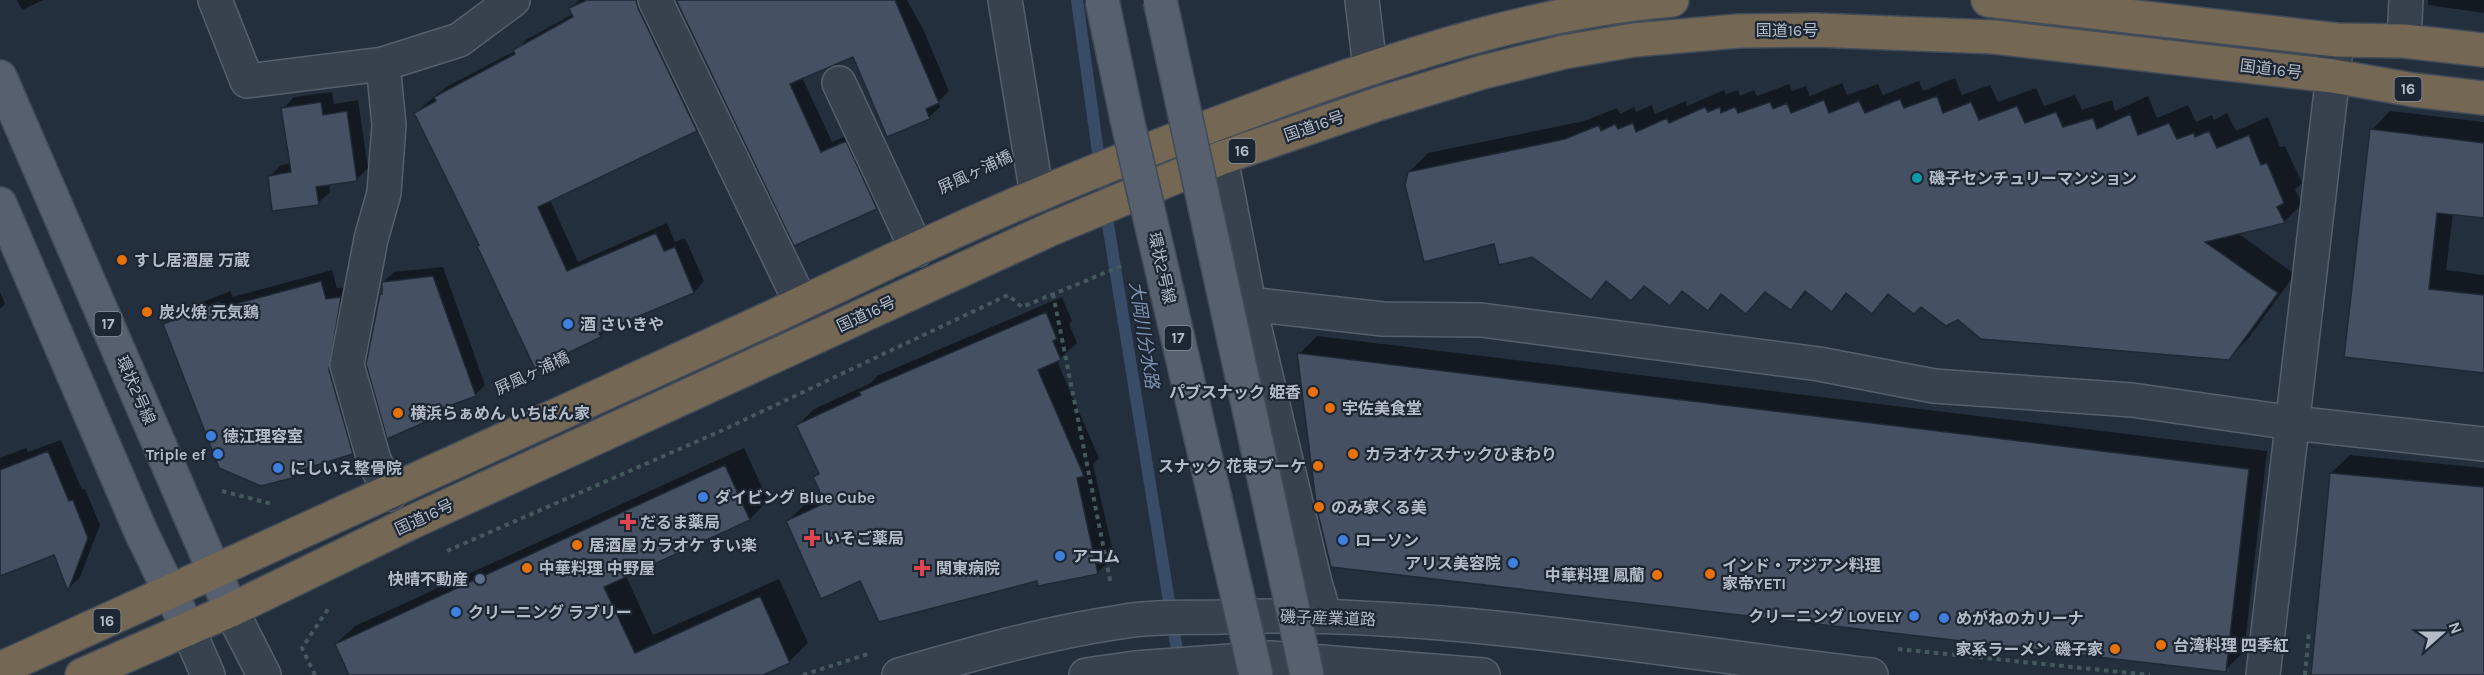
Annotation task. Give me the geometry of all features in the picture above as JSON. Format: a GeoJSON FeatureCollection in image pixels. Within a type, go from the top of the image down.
{"type":"FeatureCollection","features":[{"type":"Feature","properties":{"kind":"highway","name":"16"},"geometry":{"type":"LineString","coordinates":[[0,669],[390,494],[1037,195],[1211,124],[1538,11],[1672,0]]}},
{"type":"Feature","properties":{"kind":"highway"},"geometry":{"type":"LineString","coordinates":[[1988,0],[2337,40],[2404,40],[2484,50]]}},
{"type":"Feature","properties":{"kind":"highway","name":"国道16号"},"geometry":{"type":"LineString","coordinates":[[231,610],[421,518],[1052,228],[1221,158],[1381,103],[1483,72],[1564,52],[1634,40],[1738,31],[1815,30],[1994,37],[2333,76],[2414,90],[2484,98]]}},
{"type":"Feature","properties":{"kind":"highway","name":"16"},"geometry":{"type":"LineString","coordinates":[[82,675],[231,610]]}},
{"type":"Feature","properties":{"kind":"main road","name":"環状2号線"},"geometry":{"type":"LineString","coordinates":[[1102,0],[1127,119],[1264,667]]}},
{"type":"Feature","properties":{"kind":"main road"},"geometry":{"type":"LineString","coordinates":[[1160,0],[1322,671]]}},
{"type":"Feature","properties":{"kind":"main road","name":"環状2号線"},"geometry":{"type":"LineString","coordinates":[[0,77],[214,572]]}},
{"type":"Feature","properties":{"kind":"main road"},"geometry":{"type":"LineString","coordinates":[[0,204],[141,532],[188,629]]}},
{"type":"Feature","properties":{"kind":"main road","name":"17"},"geometry":{"type":"LineString","coordinates":[[214,572],[231,610]]}},
{"type":"Feature","properties":{"kind":"street"},"geometry":{"type":"LineString","coordinates":[[214,0],[247,81],[383,64],[459,40],[513,0]]}},
{"type":"Feature","properties":{"kind":"street"},"geometry":{"type":"LineString","coordinates":[[655,0],[801,303]]}},
{"type":"Feature","properties":{"kind":"street"},"geometry":{"type":"LineString","coordinates":[[1005,0],[1037,195]]}},
{"type":"Feature","properties":{"kind":"street"},"geometry":{"type":"LineString","coordinates":[[1362,0],[1370,68]]}},
{"type":"Feature","properties":{"kind":"street"},"geometry":{"type":"LineString","coordinates":[[2404,40],[2406,0]]}},
{"type":"Feature","properties":{"kind":"street"},"geometry":{"type":"LineString","coordinates":[[2263,675],[2337,40]]}},
{"type":"Feature","properties":{"kind":"street"},"geometry":{"type":"LineString","coordinates":[[383,64],[389,125],[384,193],[371,238],[346,365],[374,459],[390,494]]}},
{"type":"Feature","properties":{"kind":"street"},"geometry":{"type":"LineString","coordinates":[[839,83],[917,250]]}},
{"type":"Feature","properties":{"kind":"street"},"geometry":{"type":"LineString","coordinates":[[1211,124],[1221,158],[1250,304],[1315,583],[1325,616]]}},
{"type":"Feature","properties":{"kind":"street"},"geometry":{"type":"LineString","coordinates":[[1250,304],[1383,319],[1481,320],[1819,364],[1934,386],[2132,400],[2293,423],[2484,444]]}},
{"type":"Feature","properties":{"kind":"street","name":"磯子産業道路"},"geometry":{"type":"LineString","coordinates":[[899,675],[1013,642],[1117,606],[1325,616],[1504,628],[1760,668],[1871,675]]}},
{"type":"Feature","properties":{"kind":"street"},"geometry":{"type":"LineString","coordinates":[[231,610],[264,675]]}},
{"type":"Feature","properties":{"kind":"street"},"geometry":{"type":"LineString","coordinates":[[188,629],[208,675]]}},
{"type":"Feature","properties":{"kind":"street"},"geometry":{"type":"LineString","coordinates":[[1086,675],[1135,668],[1264,667],[1322,671],[1483,675]]}},
{"type":"Feature","properties":{"kind":"path"},"geometry":{"type":"LineString","coordinates":[[441,553],[723,430],[1008,295],[1022,307],[1065,289]]}},
{"type":"Feature","properties":{"kind":"path"},"geometry":{"type":"LineString","coordinates":[[1053,294],[1117,606]]}},
{"type":"Feature","properties":{"kind":"path"},"geometry":{"type":"LineString","coordinates":[[217,487],[226,493],[284,506]]}},
{"type":"Feature","properties":{"kind":"path"},"geometry":{"type":"LineString","coordinates":[[315,675],[302,648],[333,601]]}},
{"type":"Feature","properties":{"kind":"building"},"geometry":{"type":"Polygon","coordinates":[[[587,0],[636,0],[697,131],[538,207],[567,271],[656,233],[664,251],[675,247],[694,293],[599,333],[601,337],[535,369],[477,246],[479,245],[414,113],[436,101],[434,97],[515,54],[513,50],[573,17],[569,8],[587,0]]]}},
{"type":"Feature","properties":{"kind":"building"},"geometry":{"type":"Polygon","coordinates":[[[676,0],[895,0],[939,103],[926,109],[930,119],[887,137],[853,57],[790,84],[821,152],[846,141],[877,209],[794,246],[676,0]]]}},
{"type":"Feature","properties":{"kind":"building"},"geometry":{"type":"Polygon","coordinates":[[[1937,96],[1943,113],[1971,102],[1979,120],[2017,106],[2025,123],[2056,112],[2063,127],[2093,118],[2097,129],[2130,114],[2138,135],[2169,123],[2177,139],[2194,133],[2195,137],[2209,131],[2217,148],[2249,135],[2261,165],[2267,163],[2284,203],[2277,207],[2285,223],[2205,242],[2278,293],[2229,360],[1981,339],[1958,320],[1946,326],[1921,307],[1914,314],[1888,294],[1872,314],[1846,293],[1832,312],[1805,291],[1791,310],[1765,292],[1746,314],[1721,294],[1708,311],[1682,291],[1670,306],[1644,286],[1631,301],[1606,281],[1591,300],[1532,257],[1499,265],[1494,244],[1424,262],[1405,185],[1408,172],[1565,139],[1599,125],[1601,131],[1615,124],[1618,129],[1633,123],[1636,132],[1667,118],[1669,123],[1705,107],[1708,112],[1720,107],[1721,113],[1735,107],[1738,113],[1770,102],[1773,109],[1787,103],[1791,113],[1824,100],[1829,113],[1859,101],[1865,113],[1900,99],[1904,108],[1937,96]]]}},
{"type":"Feature","properties":{"kind":"building"},"geometry":{"type":"Polygon","coordinates":[[[321,102],[323,115],[347,111],[357,181],[316,187],[319,205],[272,211],[268,176],[291,172],[281,108],[321,102]]]}},
{"type":"Feature","properties":{"kind":"building"},"geometry":{"type":"Polygon","coordinates":[[[2370,129],[2484,143],[2484,218],[2437,213],[2429,289],[2484,295],[2484,373],[2344,357],[2370,129]]]}},
{"type":"Feature","properties":{"kind":"building"},"geometry":{"type":"Polygon","coordinates":[[[433,276],[476,396],[430,413],[432,419],[387,439],[366,364],[380,294],[382,294],[382,282],[433,276]]]}},
{"type":"Feature","properties":{"kind":"building"},"geometry":{"type":"Polygon","coordinates":[[[321,281],[326,299],[341,297],[329,370],[353,454],[294,472],[296,477],[261,486],[219,468],[163,324],[219,302],[221,308],[321,281]]]}},
{"type":"Feature","properties":{"kind":"building"},"geometry":{"type":"Polygon","coordinates":[[[1046,312],[1057,339],[1053,341],[1061,360],[1038,370],[1084,476],[1077,478],[1098,574],[1038,586],[1037,581],[879,622],[860,581],[821,599],[786,521],[825,503],[813,477],[819,474],[796,425],[861,395],[859,392],[1046,312]]]}},
{"type":"Feature","properties":{"kind":"building"},"geometry":{"type":"Polygon","coordinates":[[[1297,353],[2249,469],[2226,672],[1331,567],[1317,510],[1297,353]]]}},
{"type":"Feature","properties":{"kind":"building"},"geometry":{"type":"Polygon","coordinates":[[[48,451],[69,501],[73,500],[88,538],[68,591],[54,555],[0,576],[0,470],[48,451]]]}},
{"type":"Feature","properties":{"kind":"building"},"geometry":{"type":"Polygon","coordinates":[[[725,465],[750,520],[604,587],[635,653],[760,596],[790,663],[763,675],[349,675],[335,644],[725,465]]]}},
{"type":"Feature","properties":{"kind":"building"},"geometry":{"type":"Polygon","coordinates":[[[2330,473],[2484,487],[2484,675],[2311,675],[2330,473]]]}},
{"type":"Feature","properties":{"kind":"waterway","name":"大岡川分水路"},"geometry":{"type":"LineString","coordinates":[[1077,0],[1107,218],[1179,663]]}},
{"type":"Feature","properties":{"kind":"place","name":"磯子センチュリーマンション"},"geometry":{"type":"Point","coordinates":[1917,178]}},
{"type":"Feature","properties":{"kind":"place","name":"すし居酒屋 万蔵"},"geometry":{"type":"Point","coordinates":[122,260]}},
{"type":"Feature","properties":{"kind":"place","name":"炭火焼 元気鶏"},"geometry":{"type":"Point","coordinates":[147,312]}},
{"type":"Feature","properties":{"kind":"place","name":"酒 さいきや"},"geometry":{"type":"Point","coordinates":[568,324]}},
{"type":"Feature","properties":{"kind":"place","name":"パブスナック 姫香"},"geometry":{"type":"Point","coordinates":[1313,392]}},
{"type":"Feature","properties":{"kind":"place","name":"宇佐美食堂"},"geometry":{"type":"Point","coordinates":[1330,408]}},
{"type":"Feature","properties":{"kind":"place","name":"横浜らぁめん いちばん家"},"geometry":{"type":"Point","coordinates":[398,413]}},
{"type":"Feature","properties":{"kind":"place","name":"徳江理容室"},"geometry":{"type":"Point","coordinates":[211,436]}},
{"type":"Feature","properties":{"kind":"place","name":"Triple ef"},"geometry":{"type":"Point","coordinates":[218,454]}},
{"type":"Feature","properties":{"kind":"place","name":"カラオケスナックひまわり"},"geometry":{"type":"Point","coordinates":[1353,454]}},
{"type":"Feature","properties":{"kind":"place","name":"スナック 花束ブーケ"},"geometry":{"type":"Point","coordinates":[1318,466]}},
{"type":"Feature","properties":{"kind":"place","name":"にしいえ整骨院"},"geometry":{"type":"Point","coordinates":[278,468]}},
{"type":"Feature","properties":{"kind":"place","name":"ダイビング Blue Cube"},"geometry":{"type":"Point","coordinates":[703,497]}},
{"type":"Feature","properties":{"kind":"place","name":"のみ家くる美"},"geometry":{"type":"Point","coordinates":[1319,507]}},
{"type":"Feature","properties":{"kind":"place","name":"だるま薬局"},"geometry":{"type":"Point","coordinates":[628,522]}},
{"type":"Feature","properties":{"kind":"place","name":"いそご薬局"},"geometry":{"type":"Point","coordinates":[812,538]}},
{"type":"Feature","properties":{"kind":"place","name":"ローソン"},"geometry":{"type":"Point","coordinates":[1343,540]}},
{"type":"Feature","properties":{"kind":"place","name":"居酒屋 カラオケ すい楽"},"geometry":{"type":"Point","coordinates":[577,545]}},
{"type":"Feature","properties":{"kind":"place","name":"アコム"},"geometry":{"type":"Point","coordinates":[1060,556]}},
{"type":"Feature","properties":{"kind":"place","name":"アリス美容院"},"geometry":{"type":"Point","coordinates":[1513,563]}},
{"type":"Feature","properties":{"kind":"place","name":"中華料理 中野屋"},"geometry":{"type":"Point","coordinates":[527,568]}},
{"type":"Feature","properties":{"kind":"place","name":"関東病院"},"geometry":{"type":"Point","coordinates":[922,568]}},
{"type":"Feature","properties":{"kind":"place","name":"インド・アジアン料理 家帝YETI"},"geometry":{"type":"Point","coordinates":[1710,574]}},
{"type":"Feature","properties":{"kind":"place","name":"中華料理 鳳蘭"},"geometry":{"type":"Point","coordinates":[1657,575]}},
{"type":"Feature","properties":{"kind":"place","name":"快晴不動産"},"geometry":{"type":"Point","coordinates":[480,579]}},
{"type":"Feature","properties":{"kind":"place","name":"クリーニング ラブリー"},"geometry":{"type":"Point","coordinates":[456,612]}},
{"type":"Feature","properties":{"kind":"place","name":"クリーニング LOVELY"},"geometry":{"type":"Point","coordinates":[1914,616]}},
{"type":"Feature","properties":{"kind":"place","name":"めがねのカリーナ"},"geometry":{"type":"Point","coordinates":[1944,618]}},
{"type":"Feature","properties":{"kind":"place","name":"台湾料理 四季紅"},"geometry":{"type":"Point","coordinates":[2161,645]}},
{"type":"Feature","properties":{"kind":"place","name":"家系ラーメン 磯子家"},"geometry":{"type":"Point","coordinates":[2115,649]}}]}
